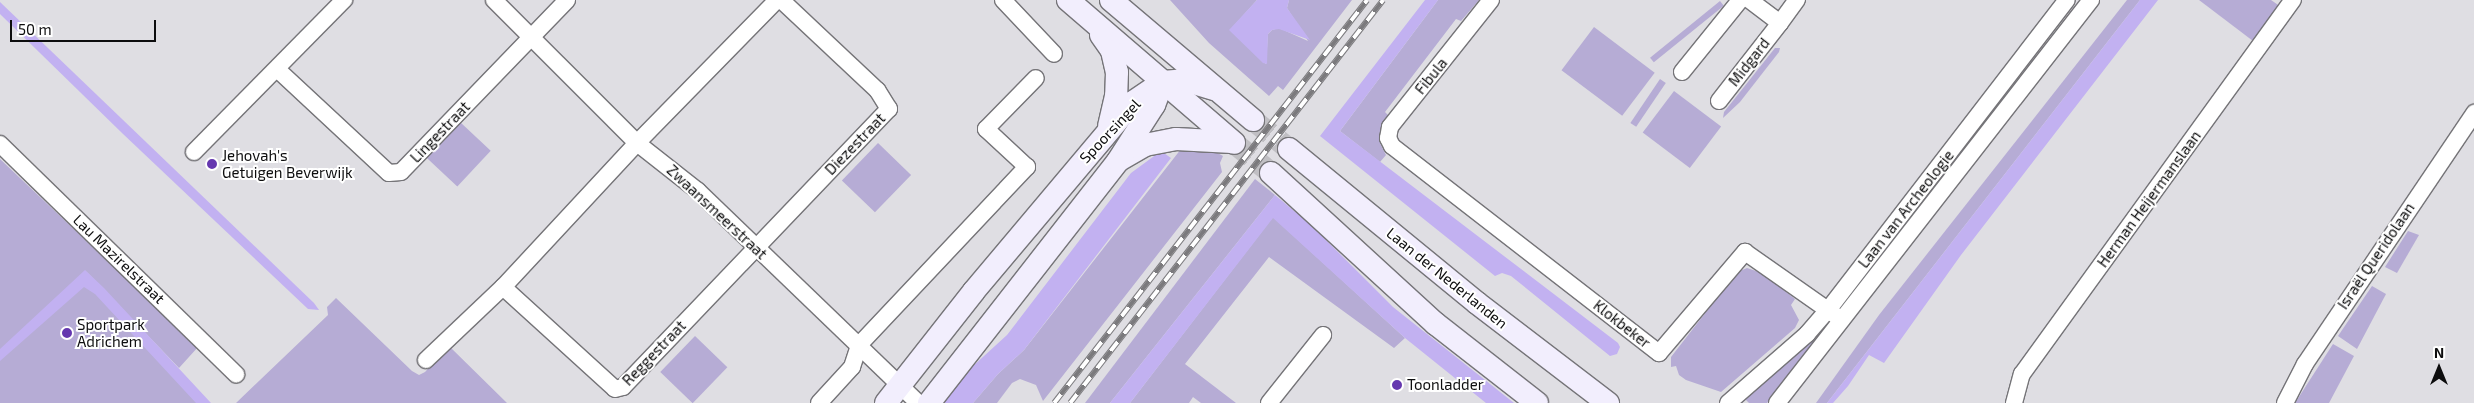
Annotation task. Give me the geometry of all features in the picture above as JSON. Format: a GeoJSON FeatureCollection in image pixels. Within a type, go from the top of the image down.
{"type":"FeatureCollection","features":[{"type":"Feature","properties":{"kind":"main road"},"geometry":{"type":"LineString","coordinates":[[1068,0],[1095,26],[1233,142],[1176,139],[1145,146],[1118,161]]}},
{"type":"Feature","properties":{"kind":"main road"},"geometry":{"type":"LineString","coordinates":[[1116,5],[1156,57],[1163,82]]}},
{"type":"Feature","properties":{"kind":"main road"},"geometry":{"type":"LineString","coordinates":[[1116,5],[1253,120]]}},
{"type":"Feature","properties":{"kind":"main road"},"geometry":{"type":"LineString","coordinates":[[1095,26],[1112,51],[1117,72],[1116,96],[1108,130]]}},
{"type":"Feature","properties":{"kind":"main road"},"geometry":{"type":"LineString","coordinates":[[1163,82],[1184,80],[1214,89]]}},
{"type":"Feature","properties":{"kind":"main road","name":"Spoorsingel"},"geometry":{"type":"LineString","coordinates":[[893,394],[1108,130],[1133,102],[1163,82]]}},
{"type":"Feature","properties":{"kind":"main road","name":"Spoorsingel"},"geometry":{"type":"LineString","coordinates":[[929,403],[1118,161],[1154,105],[1163,82]]}},
{"type":"Feature","properties":{"kind":"main road","name":"Laan der Nederlanden"},"geometry":{"type":"LineString","coordinates":[[1289,149],[1477,303],[1608,403]]}},
{"type":"Feature","properties":{"kind":"main road"},"geometry":{"type":"LineString","coordinates":[[1271,174],[1436,324],[1537,403]]}},
{"type":"Feature","properties":{"kind":"street"},"geometry":{"type":"LineString","coordinates":[[194,152],[278,70],[344,0]]}},
{"type":"Feature","properties":{"kind":"street","name":"Zwaansmeerstraat"},"geometry":{"type":"LineString","coordinates":[[494,0],[637,142],[698,191],[859,345],[893,394],[918,403]]}},
{"type":"Feature","properties":{"kind":"street","name":"Lingestraat"},"geometry":{"type":"LineString","coordinates":[[278,70],[389,173],[401,172],[567,0]]}},
{"type":"Feature","properties":{"kind":"street","name":"Diezestraat"},"geometry":{"type":"LineString","coordinates":[[637,142],[779,0],[877,90],[889,109],[755,247]]}},
{"type":"Feature","properties":{"kind":"street"},"geometry":{"type":"LineString","coordinates":[[1004,0],[1054,54]]}},
{"type":"Feature","properties":{"kind":"street","name":"Fibula"},"geometry":{"type":"LineString","coordinates":[[1388,138],[1390,127],[1491,0]]}},
{"type":"Feature","properties":{"kind":"street"},"geometry":{"type":"LineString","coordinates":[[1682,72],[1740,0]]}},
{"type":"Feature","properties":{"kind":"street","name":"Midgard"},"geometry":{"type":"LineString","coordinates":[[1750,0],[1780,23]]}},
{"type":"Feature","properties":{"kind":"street","name":"Midgard"},"geometry":{"type":"LineString","coordinates":[[1718,101],[1797,0]]}},
{"type":"Feature","properties":{"kind":"street","name":"Laan van Archeologie"},"geometry":{"type":"LineString","coordinates":[[1728,403],[1807,334],[1828,310],[2067,0]]}},
{"type":"Feature","properties":{"kind":"street","name":"Laan van Archeologie"},"geometry":{"type":"LineString","coordinates":[[1778,403],[2091,0]]}},
{"type":"Feature","properties":{"kind":"street","name":"Herman Heijermanslaan"},"geometry":{"type":"LineString","coordinates":[[2014,403],[2022,374],[2293,0]]}},
{"type":"Feature","properties":{"kind":"street"},"geometry":{"type":"LineString","coordinates":[[819,403],[852,367],[859,345],[1027,167],[986,129],[1036,78]]}},
{"type":"Feature","properties":{"kind":"street","name":"Israël Queridolaan"},"geometry":{"type":"LineString","coordinates":[[2285,403],[2305,364],[2474,113]]}},
{"type":"Feature","properties":{"kind":"street","name":"Klokbeker"},"geometry":{"type":"LineString","coordinates":[[1388,138],[1392,146],[1659,353],[1745,252],[1842,320]]}},
{"type":"Feature","properties":{"kind":"street"},"geometry":{"type":"LineString","coordinates":[[426,360],[503,286],[637,142]]}},
{"type":"Feature","properties":{"kind":"street","name":"Lau Mazirelstraat"},"geometry":{"type":"LineString","coordinates":[[0,144],[236,374]]}},
{"type":"Feature","properties":{"kind":"street","name":"Reggestraat"},"geometry":{"type":"LineString","coordinates":[[503,286],[615,390],[623,387],[755,247]]}},
{"type":"Feature","properties":{"kind":"street"},"geometry":{"type":"LineString","coordinates":[[1269,403],[1323,335]]}},
{"type":"Feature","properties":{"kind":"shaded area"},"geometry":{"type":"Polygon","coordinates":[[[1170,0],[1257,0],[1230,30],[1266,64],[1268,34],[1272,30],[1279,28],[1308,41],[1287,8],[1289,0],[1352,0],[1283,90],[1278,86],[1269,96],[1209,43],[1170,0]]]}},
{"type":"Feature","properties":{"kind":"shaded area"},"geometry":{"type":"Polygon","coordinates":[[[1257,0],[1289,0],[1287,8],[1310,40],[1279,29],[1272,30],[1268,34],[1267,64],[1263,63],[1229,30],[1257,0]]]}},
{"type":"Feature","properties":{"kind":"shaded area"},"geometry":{"type":"Polygon","coordinates":[[[1425,0],[1438,0],[1340,131],[1618,343],[1620,347],[1617,354],[1610,356],[1511,276],[1502,273],[1495,276],[1320,136],[1425,0]]]}},
{"type":"Feature","properties":{"kind":"shaded area"},"geometry":{"type":"Polygon","coordinates":[[[1438,0],[1479,0],[1461,21],[1456,19],[1385,112],[1390,117],[1381,125],[1380,143],[1386,155],[1380,162],[1340,131],[1438,0]]]}},
{"type":"Feature","properties":{"kind":"shaded area"},"geometry":{"type":"Polygon","coordinates":[[[2127,0],[2140,0],[1827,403],[1816,403],[1879,315],[2127,0]]]}},
{"type":"Feature","properties":{"kind":"shaded area"},"geometry":{"type":"Polygon","coordinates":[[[2140,0],[2158,0],[1961,255],[1884,363],[1869,355],[1848,386],[1833,403],[1827,403],[2140,0]]]}},
{"type":"Feature","properties":{"kind":"shaded area"},"geometry":{"type":"Polygon","coordinates":[[[2199,0],[2271,0],[2284,9],[2257,44],[2199,0]]]}},
{"type":"Feature","properties":{"kind":"shaded area"},"geometry":{"type":"Polygon","coordinates":[[[1720,1],[1724,6],[1654,62],[1650,58],[1720,1]]]}},
{"type":"Feature","properties":{"kind":"shaded area"},"geometry":{"type":"Polygon","coordinates":[[[0,2],[314,303],[319,310],[308,309],[122,133],[0,14],[0,2]]]}},
{"type":"Feature","properties":{"kind":"shaded area"},"geometry":{"type":"Polygon","coordinates":[[[1594,27],[1655,73],[1622,116],[1562,70],[1594,27]]]}},
{"type":"Feature","properties":{"kind":"shaded area"},"geometry":{"type":"Polygon","coordinates":[[[1775,48],[1780,48],[1779,52],[1740,102],[1723,118],[1724,112],[1775,48]]]}},
{"type":"Feature","properties":{"kind":"shaded area"},"geometry":{"type":"Polygon","coordinates":[[[1660,79],[1666,83],[1636,127],[1630,123],[1660,79]]]}},
{"type":"Feature","properties":{"kind":"shaded area"},"geometry":{"type":"Polygon","coordinates":[[[1674,91],[1721,127],[1690,168],[1643,133],[1674,91]]]}},
{"type":"Feature","properties":{"kind":"shaded area"},"geometry":{"type":"Polygon","coordinates":[[[460,122],[491,151],[457,186],[427,158],[460,122]]]}},
{"type":"Feature","properties":{"kind":"shaded area"},"geometry":{"type":"Polygon","coordinates":[[[878,143],[911,175],[875,212],[842,180],[878,143]]]}},
{"type":"Feature","properties":{"kind":"shaded area"},"geometry":{"type":"Polygon","coordinates":[[[1181,149],[1212,150],[1223,156],[1220,163],[1222,172],[1043,401],[1036,385],[1020,379],[1012,383],[997,403],[973,403],[998,374],[1024,350],[1181,149]]]}},
{"type":"Feature","properties":{"kind":"shaded area"},"geometry":{"type":"Polygon","coordinates":[[[1161,151],[1171,158],[1024,350],[998,374],[973,403],[945,403],[944,399],[961,377],[1007,335],[1131,173],[1161,151]]]}},
{"type":"Feature","properties":{"kind":"shaded area","name":"Sportpark Adrichem"},"geometry":{"type":"Polygon","coordinates":[[[0,159],[198,347],[179,368],[85,270],[203,403],[0,403],[0,159]]]}},
{"type":"Feature","properties":{"kind":"shaded area"},"geometry":{"type":"Polygon","coordinates":[[[1255,179],[1275,195],[1110,403],[1085,403],[1255,179]]]}},
{"type":"Feature","properties":{"kind":"shaded area"},"geometry":{"type":"Polygon","coordinates":[[[1275,195],[1311,225],[1393,307],[1514,403],[1486,403],[1405,338],[1273,218],[1130,403],[1110,403],[1275,195]]]}},
{"type":"Feature","properties":{"kind":"shaded area"},"geometry":{"type":"Polygon","coordinates":[[[1273,217],[1405,338],[1394,348],[1269,257],[1185,364],[1236,403],[1201,403],[1193,397],[1189,403],[1130,403],[1273,217]]]}},
{"type":"Feature","properties":{"kind":"shaded area"},"geometry":{"type":"Polygon","coordinates":[[[2408,231],[2419,235],[2397,273],[2385,267],[2408,231]]]}},
{"type":"Feature","properties":{"kind":"shaded area"},"geometry":{"type":"Polygon","coordinates":[[[1747,268],[1762,273],[1795,299],[1791,305],[1799,320],[1795,328],[1721,392],[1686,380],[1679,375],[1676,366],[1671,367],[1671,357],[1728,284],[1740,271],[1747,268]]]}},
{"type":"Feature","properties":{"kind":"shaded area"},"geometry":{"type":"Polygon","coordinates":[[[85,270],[211,403],[196,403],[95,294],[84,287],[0,361],[0,349],[85,270]]]}},
{"type":"Feature","properties":{"kind":"shaded area"},"geometry":{"type":"Polygon","coordinates":[[[2372,286],[2386,294],[2357,349],[2338,336],[2372,286]]]}},
{"type":"Feature","properties":{"kind":"shaded area"},"geometry":{"type":"Polygon","coordinates":[[[336,298],[412,371],[419,375],[425,372],[449,346],[507,403],[236,403],[328,315],[327,307],[336,298]]]}},
{"type":"Feature","properties":{"kind":"shaded area"},"geometry":{"type":"Polygon","coordinates":[[[695,336],[727,367],[693,403],[660,372],[695,336]]]}},
{"type":"Feature","properties":{"kind":"shaded area"},"geometry":{"type":"Polygon","coordinates":[[[1812,339],[1816,342],[1767,403],[1749,403],[1743,397],[1812,339]]]}},
{"type":"Feature","properties":{"kind":"shaded area"},"geometry":{"type":"Polygon","coordinates":[[[2333,344],[2354,356],[2329,403],[2295,403],[2333,344]]]}},
{"type":"Feature","properties":{"kind":"tunnel"},"geometry":{"type":"LineString","coordinates":[[1253,120],[1289,149]]}},
{"type":"Feature","properties":{"kind":"tunnel"},"geometry":{"type":"LineString","coordinates":[[1234,143],[1271,173]]}},
{"type":"Feature","properties":{"kind":"railway"},"geometry":{"type":"LineString","coordinates":[[1054,403],[1367,0]]}},
{"type":"Feature","properties":{"kind":"railway"},"geometry":{"type":"LineString","coordinates":[[1070,403],[1383,0]]}},
{"type":"Feature","properties":{"kind":"place","name":"Jehovah's Getuigen Beverwijk"},"geometry":{"type":"Point","coordinates":[212,164]}},
{"type":"Feature","properties":{"kind":"place","name":"Sportpark Adrichem"},"geometry":{"type":"Point","coordinates":[67,333]}},
{"type":"Feature","properties":{"kind":"place","name":"Toonladder"},"geometry":{"type":"Point","coordinates":[1397,385]}}]}
